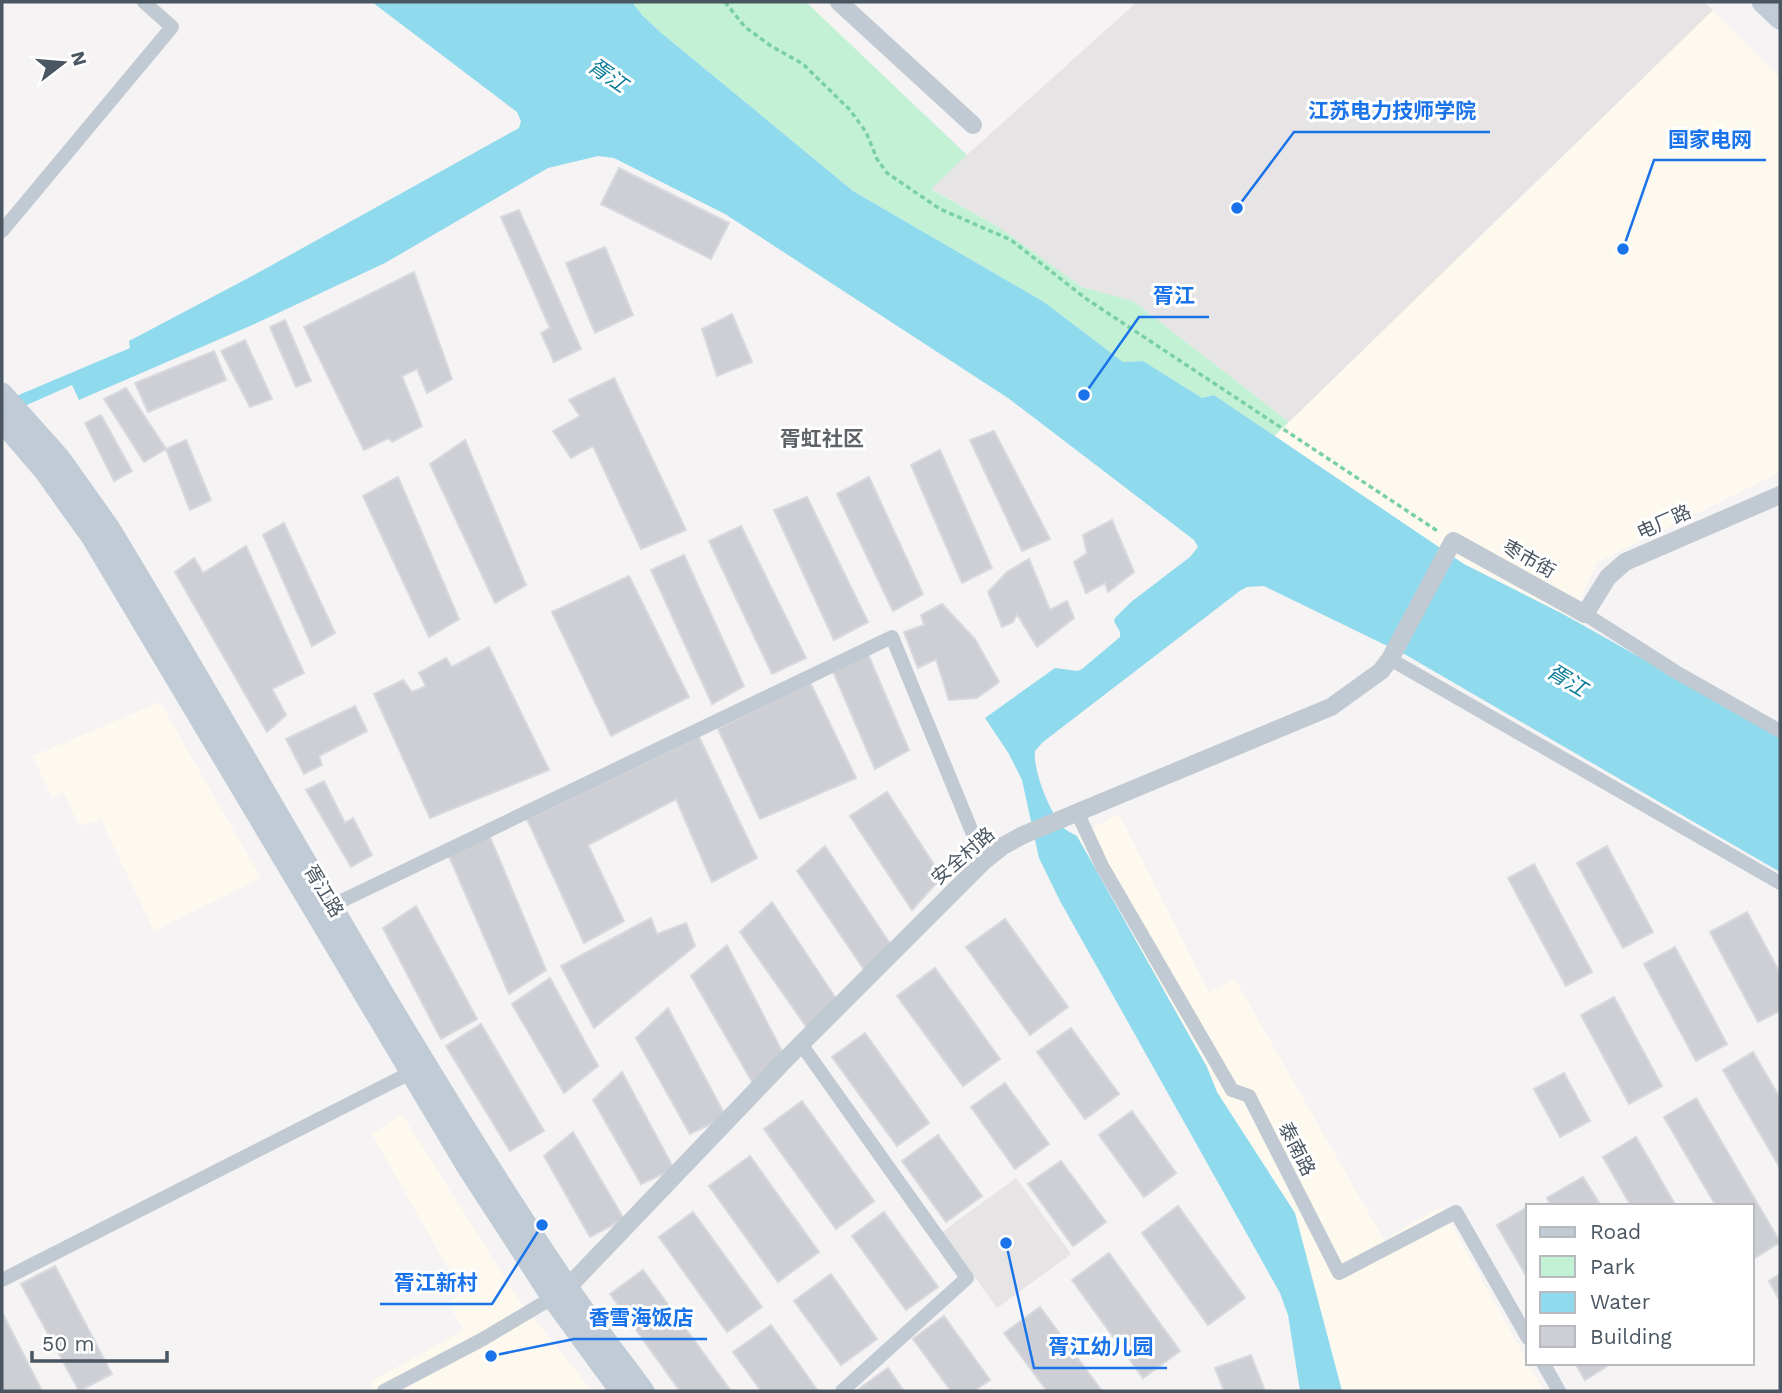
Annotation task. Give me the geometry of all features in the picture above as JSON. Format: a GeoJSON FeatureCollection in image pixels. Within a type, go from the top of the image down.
{"type":"FeatureCollection","features":[{"type":"Feature","properties":{"kind":"main road"},"geometry":{"type":"LineString","coordinates":[[1762,2],[1780,19]]}},
{"type":"Feature","properties":{"kind":"main road","name":"胥江路"},"geometry":{"type":"LineString","coordinates":[[2,393],[36,430],[106,560],[493,1209],[644,1391]]}},
{"type":"Feature","properties":{"kind":"main road","name":"胥江路"},"geometry":{"type":"LineString","coordinates":[[2,422],[68,486],[123,550],[620,1391]]}},
{"type":"Feature","properties":{"kind":"street"},"geometry":{"type":"LineString","coordinates":[[2,232],[172,27],[144,2]]}},
{"type":"Feature","properties":{"kind":"street"},"geometry":{"type":"LineString","coordinates":[[839,2],[973,125]]}},
{"type":"Feature","properties":{"kind":"street","name":"电厂路"},"geometry":{"type":"LineString","coordinates":[[1585,614],[1608,577],[1625,562],[1780,495]]}},
{"type":"Feature","properties":{"kind":"street","name":"枣市街"},"geometry":{"type":"LineString","coordinates":[[1450,545],[1585,614]]}},
{"type":"Feature","properties":{"kind":"street","name":"安全村路"},"geometry":{"type":"LineString","coordinates":[[560,1292],[801,1044],[984,861],[1023,835],[1331,707],[1381,671],[1450,545]]}},
{"type":"Feature","properties":{"kind":"street"},"geometry":{"type":"LineString","coordinates":[[1585,614],[1676,672],[1780,731]]}},
{"type":"Feature","properties":{"kind":"street"},"geometry":{"type":"LineString","coordinates":[[333,905],[892,636],[984,861]]}},
{"type":"Feature","properties":{"kind":"street"},"geometry":{"type":"LineString","coordinates":[[1392,655],[1780,883]]}},
{"type":"Feature","properties":{"kind":"street","name":"泰南路"},"geometry":{"type":"LineString","coordinates":[[1070,815],[1232,1090],[1249,1096],[1339,1273],[1456,1212],[1526,1334]]}},
{"type":"Feature","properties":{"kind":"street"},"geometry":{"type":"LineString","coordinates":[[801,1044],[967,1278],[842,1391]]}},
{"type":"Feature","properties":{"kind":"street"},"geometry":{"type":"LineString","coordinates":[[2,1280],[410,1073]]}},
{"type":"Feature","properties":{"kind":"street"},"geometry":{"type":"LineString","coordinates":[[384,1391],[483,1339],[560,1292]]}},
{"type":"Feature","properties":{"kind":"street"},"geometry":{"type":"LineString","coordinates":[[1544,1365],[1559,1391]]}},
{"type":"Feature","properties":{"kind":"path"},"geometry":{"type":"LineString","coordinates":[[725,2],[745,27],[803,64],[850,110],[866,132],[877,159],[887,173],[940,209],[1011,240],[1085,298],[1450,545]]}},
{"type":"Feature","properties":{"kind":"shaded area"},"geometry":{"type":"Polygon","coordinates":[[[1137,2],[1704,2],[1713,10],[1289,422],[1133,301],[1082,287],[1000,228],[930,188],[1137,2]]]}},
{"type":"Feature","properties":{"kind":"shaded area"},"geometry":{"type":"Polygon","coordinates":[[[1713,10],[1780,77],[1780,472],[1598,562],[1571,619],[1464,564],[1274,436],[1713,10]]]}},
{"type":"Feature","properties":{"kind":"shaded area"},"geometry":{"type":"Polygon","coordinates":[[[160,702],[261,878],[154,931],[101,820],[79,826],[64,793],[52,798],[33,756],[160,702]]]}},
{"type":"Feature","properties":{"kind":"shaded area"},"geometry":{"type":"Polygon","coordinates":[[[1119,814],[1209,992],[1235,979],[1384,1240],[1441,1206],[1526,1359],[1526,1365],[1530,1365],[1544,1391],[1342,1391],[1295,1213],[1217,1092],[1207,1067],[1077,836],[1119,814]]]}},
{"type":"Feature","properties":{"kind":"shaded area"},"geometry":{"type":"Polygon","coordinates":[[[402,1114],[519,1300],[592,1391],[375,1391],[370,1382],[464,1330],[448,1303],[462,1293],[372,1134],[402,1114]]]}},
{"type":"Feature","properties":{"kind":"shaded area"},"geometry":{"type":"Polygon","coordinates":[[[1016,1178],[1071,1254],[997,1308],[942,1232],[1016,1178]]]}},
{"type":"Feature","properties":{"kind":"green space"},"geometry":{"type":"Polygon","coordinates":[[[632,2],[806,2],[967,155],[931,189],[1000,228],[1082,287],[1133,301],[1289,422],[1274,436],[1214,395],[1202,398],[1143,361],[1123,362],[1044,302],[853,191],[659,31],[632,2]]]}},
{"type":"Feature","properties":{"kind":"water"},"geometry":{"type":"Polygon","coordinates":[[[372,2],[632,2],[659,31],[853,191],[1044,302],[1123,362],[1143,361],[1202,398],[1214,395],[1464,564],[1563,614],[1780,736],[1780,872],[1406,655],[1264,586],[1241,590],[1043,742],[1035,751],[1039,779],[1057,819],[1064,828],[1077,836],[1207,1067],[1217,1092],[1295,1213],[1342,1391],[1300,1391],[1288,1315],[1280,1293],[1060,901],[1039,858],[1022,780],[1009,754],[985,718],[1055,668],[1078,671],[1082,669],[1120,637],[1115,618],[1131,602],[1190,557],[1198,547],[1194,540],[1008,398],[725,214],[614,158],[598,156],[548,168],[385,263],[250,326],[79,400],[72,385],[2,416],[2,402],[130,348],[129,341],[519,128],[521,121],[517,112],[372,2]]]}},
{"type":"Feature","properties":{"kind":"building"},"geometry":{"type":"Polygon","coordinates":[[[619,168],[729,223],[711,259],[601,204],[619,168]]]}},
{"type":"Feature","properties":{"kind":"building"},"geometry":{"type":"Polygon","coordinates":[[[519,210],[581,349],[554,362],[541,333],[550,328],[501,217],[519,210]]]}},
{"type":"Feature","properties":{"kind":"building"},"geometry":{"type":"Polygon","coordinates":[[[605,247],[633,315],[595,333],[566,263],[605,247]]]}},
{"type":"Feature","properties":{"kind":"building"},"geometry":{"type":"Polygon","coordinates":[[[414,272],[452,379],[427,393],[417,369],[402,376],[422,426],[392,442],[389,438],[364,450],[304,327],[414,272]]]}},
{"type":"Feature","properties":{"kind":"building"},"geometry":{"type":"Polygon","coordinates":[[[732,314],[752,362],[717,376],[702,329],[732,314]]]}},
{"type":"Feature","properties":{"kind":"building"},"geometry":{"type":"Polygon","coordinates":[[[285,320],[311,381],[296,387],[270,327],[285,320]]]}},
{"type":"Feature","properties":{"kind":"building"},"geometry":{"type":"Polygon","coordinates":[[[245,340],[272,399],[250,407],[221,351],[245,340]]]}},
{"type":"Feature","properties":{"kind":"building"},"geometry":{"type":"Polygon","coordinates":[[[214,351],[226,380],[148,412],[135,383],[214,351]]]}},
{"type":"Feature","properties":{"kind":"building"},"geometry":{"type":"Polygon","coordinates":[[[614,378],[686,530],[641,549],[593,446],[571,458],[553,431],[580,416],[569,400],[614,378]]]}},
{"type":"Feature","properties":{"kind":"building"},"geometry":{"type":"Polygon","coordinates":[[[126,388],[166,449],[144,462],[104,399],[126,388]]]}},
{"type":"Feature","properties":{"kind":"building"},"geometry":{"type":"Polygon","coordinates":[[[101,415],[132,471],[114,481],[85,423],[101,415]]]}},
{"type":"Feature","properties":{"kind":"building"},"geometry":{"type":"Polygon","coordinates":[[[994,431],[1050,539],[1022,551],[970,440],[994,431]]]}},
{"type":"Feature","properties":{"kind":"building"},"geometry":{"type":"Polygon","coordinates":[[[186,440],[211,500],[190,510],[166,449],[186,440]]]}},
{"type":"Feature","properties":{"kind":"building"},"geometry":{"type":"Polygon","coordinates":[[[465,440],[526,585],[495,603],[430,464],[465,440]]]}},
{"type":"Feature","properties":{"kind":"building"},"geometry":{"type":"Polygon","coordinates":[[[940,450],[992,568],[962,583],[911,465],[940,450]]]}},
{"type":"Feature","properties":{"kind":"building"},"geometry":{"type":"Polygon","coordinates":[[[398,477],[459,619],[429,637],[363,496],[398,477]]]}},
{"type":"Feature","properties":{"kind":"building"},"geometry":{"type":"Polygon","coordinates":[[[869,477],[923,594],[893,611],[837,494],[869,477]]]}},
{"type":"Feature","properties":{"kind":"building"},"geometry":{"type":"Polygon","coordinates":[[[807,497],[868,622],[834,640],[774,510],[807,497]]]}},
{"type":"Feature","properties":{"kind":"building"},"geometry":{"type":"Polygon","coordinates":[[[1112,520],[1134,572],[1108,592],[1105,583],[1086,593],[1074,562],[1087,553],[1083,535],[1112,520]]]}},
{"type":"Feature","properties":{"kind":"building"},"geometry":{"type":"Polygon","coordinates":[[[284,523],[335,633],[312,646],[263,535],[284,523]]]}},
{"type":"Feature","properties":{"kind":"building"},"geometry":{"type":"Polygon","coordinates":[[[741,526],[806,658],[772,674],[709,541],[741,526]]]}},
{"type":"Feature","properties":{"kind":"building"},"geometry":{"type":"Polygon","coordinates":[[[246,546],[304,673],[272,689],[286,715],[267,732],[175,572],[194,558],[203,573],[246,546]]]}},
{"type":"Feature","properties":{"kind":"building"},"geometry":{"type":"Polygon","coordinates":[[[684,555],[744,686],[712,704],[651,570],[684,555]]]}},
{"type":"Feature","properties":{"kind":"building"},"geometry":{"type":"Polygon","coordinates":[[[1029,559],[1050,610],[1067,601],[1074,618],[1037,647],[1017,614],[1013,622],[1002,627],[988,592],[1007,572],[1029,559]]]}},
{"type":"Feature","properties":{"kind":"building"},"geometry":{"type":"Polygon","coordinates":[[[629,576],[689,697],[611,736],[552,612],[629,576]]]}},
{"type":"Feature","properties":{"kind":"building"},"geometry":{"type":"Polygon","coordinates":[[[942,604],[975,639],[999,682],[977,698],[949,700],[936,659],[918,668],[904,632],[924,625],[921,615],[942,604]]]}},
{"type":"Feature","properties":{"kind":"building"},"geometry":{"type":"Polygon","coordinates":[[[489,647],[549,770],[430,818],[374,694],[403,680],[412,692],[426,686],[419,673],[446,658],[452,667],[489,647]]]}},
{"type":"Feature","properties":{"kind":"building"},"geometry":{"type":"Polygon","coordinates":[[[867,652],[909,750],[875,769],[832,669],[867,652]]]}},
{"type":"Feature","properties":{"kind":"building"},"geometry":{"type":"Polygon","coordinates":[[[810,682],[856,778],[760,819],[718,729],[810,682]]]}},
{"type":"Feature","properties":{"kind":"building"},"geometry":{"type":"Polygon","coordinates":[[[355,706],[367,731],[319,756],[322,765],[304,774],[286,739],[355,706]]]}},
{"type":"Feature","properties":{"kind":"building"},"geometry":{"type":"Polygon","coordinates":[[[699,737],[757,858],[712,882],[676,799],[588,845],[624,921],[584,943],[527,819],[699,737]]]}},
{"type":"Feature","properties":{"kind":"building"},"geometry":{"type":"Polygon","coordinates":[[[324,781],[345,823],[353,818],[372,855],[351,867],[306,790],[324,781]]]}},
{"type":"Feature","properties":{"kind":"building"},"geometry":{"type":"Polygon","coordinates":[[[887,792],[942,877],[912,910],[850,816],[887,792]]]}},
{"type":"Feature","properties":{"kind":"building"},"geometry":{"type":"Polygon","coordinates":[[[487,830],[546,970],[509,994],[448,854],[487,830]]]}},
{"type":"Feature","properties":{"kind":"building"},"geometry":{"type":"Polygon","coordinates":[[[825,846],[893,948],[867,974],[797,871],[825,846]]]}},
{"type":"Feature","properties":{"kind":"building"},"geometry":{"type":"Polygon","coordinates":[[[1607,846],[1653,932],[1623,948],[1577,863],[1607,846]]]}},
{"type":"Feature","properties":{"kind":"building"},"geometry":{"type":"Polygon","coordinates":[[[1534,864],[1592,972],[1566,986],[1508,878],[1534,864]]]}},
{"type":"Feature","properties":{"kind":"building"},"geometry":{"type":"Polygon","coordinates":[[[772,902],[839,1003],[810,1032],[740,932],[772,902]]]}},
{"type":"Feature","properties":{"kind":"building"},"geometry":{"type":"Polygon","coordinates":[[[416,906],[477,1019],[441,1039],[383,928],[416,906]]]}},
{"type":"Feature","properties":{"kind":"building"},"geometry":{"type":"Polygon","coordinates":[[[1747,912],[1780,973],[1780,1011],[1758,1022],[1710,932],[1747,912]]]}},
{"type":"Feature","properties":{"kind":"building"},"geometry":{"type":"Polygon","coordinates":[[[651,918],[657,934],[686,923],[695,946],[594,1028],[561,966],[651,918]]]}},
{"type":"Feature","properties":{"kind":"building"},"geometry":{"type":"Polygon","coordinates":[[[1005,919],[1068,1007],[1030,1035],[966,947],[1005,919]]]}},
{"type":"Feature","properties":{"kind":"building"},"geometry":{"type":"Polygon","coordinates":[[[727,945],[786,1059],[755,1087],[691,976],[727,945]]]}},
{"type":"Feature","properties":{"kind":"building"},"geometry":{"type":"Polygon","coordinates":[[[1675,947],[1727,1044],[1696,1061],[1644,964],[1675,947]]]}},
{"type":"Feature","properties":{"kind":"building"},"geometry":{"type":"Polygon","coordinates":[[[935,968],[1000,1059],[963,1086],[897,996],[935,968]]]}},
{"type":"Feature","properties":{"kind":"building"},"geometry":{"type":"Polygon","coordinates":[[[550,978],[598,1066],[564,1093],[512,1004],[550,978]]]}},
{"type":"Feature","properties":{"kind":"building"},"geometry":{"type":"Polygon","coordinates":[[[1614,997],[1662,1086],[1629,1104],[1581,1015],[1614,997]]]}},
{"type":"Feature","properties":{"kind":"building"},"geometry":{"type":"Polygon","coordinates":[[[668,1008],[726,1117],[690,1134],[636,1038],[668,1008]]]}},
{"type":"Feature","properties":{"kind":"building"},"geometry":{"type":"Polygon","coordinates":[[[481,1024],[544,1131],[510,1151],[446,1046],[481,1024]]]}},
{"type":"Feature","properties":{"kind":"building"},"geometry":{"type":"Polygon","coordinates":[[[1071,1028],[1119,1094],[1085,1119],[1037,1052],[1071,1028]]]}},
{"type":"Feature","properties":{"kind":"building"},"geometry":{"type":"Polygon","coordinates":[[[865,1033],[929,1123],[897,1146],[832,1057],[865,1033]]]}},
{"type":"Feature","properties":{"kind":"building"},"geometry":{"type":"Polygon","coordinates":[[[1753,1052],[1780,1098],[1780,1168],[1723,1070],[1753,1052]]]}},
{"type":"Feature","properties":{"kind":"building"},"geometry":{"type":"Polygon","coordinates":[[[622,1072],[674,1169],[641,1184],[593,1100],[622,1072]]]}},
{"type":"Feature","properties":{"kind":"building"},"geometry":{"type":"Polygon","coordinates":[[[1564,1073],[1590,1121],[1560,1137],[1534,1089],[1564,1073]]]}},
{"type":"Feature","properties":{"kind":"building"},"geometry":{"type":"Polygon","coordinates":[[[1005,1083],[1049,1144],[1015,1169],[971,1107],[1005,1083]]]}},
{"type":"Feature","properties":{"kind":"building"},"geometry":{"type":"Polygon","coordinates":[[[1696,1098],[1780,1242],[1754,1259],[1754,1204],[1715,1204],[1664,1117],[1696,1098]]]}},
{"type":"Feature","properties":{"kind":"building"},"geometry":{"type":"Polygon","coordinates":[[[802,1101],[874,1201],[836,1229],[764,1129],[802,1101]]]}},
{"type":"Feature","properties":{"kind":"building"},"geometry":{"type":"Polygon","coordinates":[[[1132,1111],[1176,1173],[1144,1197],[1099,1135],[1132,1111]]]}},
{"type":"Feature","properties":{"kind":"building"},"geometry":{"type":"Polygon","coordinates":[[[573,1132],[624,1219],[590,1237],[544,1156],[573,1132]]]}},
{"type":"Feature","properties":{"kind":"building"},"geometry":{"type":"Polygon","coordinates":[[[938,1135],[982,1196],[946,1222],[902,1161],[938,1135]]]}},
{"type":"Feature","properties":{"kind":"building"},"geometry":{"type":"Polygon","coordinates":[[[1636,1137],[1675,1204],[1630,1204],[1603,1157],[1636,1137]]]}},
{"type":"Feature","properties":{"kind":"building"},"geometry":{"type":"Polygon","coordinates":[[[750,1156],[819,1252],[778,1282],[709,1186],[750,1156]]]}},
{"type":"Feature","properties":{"kind":"building"},"geometry":{"type":"Polygon","coordinates":[[[1061,1161],[1106,1222],[1073,1246],[1028,1184],[1061,1161]]]}},
{"type":"Feature","properties":{"kind":"building"},"geometry":{"type":"Polygon","coordinates":[[[1583,1177],[1600,1204],[1550,1204],[1547,1198],[1583,1177]]]}},
{"type":"Feature","properties":{"kind":"building"},"geometry":{"type":"Polygon","coordinates":[[[1178,1206],[1245,1298],[1208,1325],[1142,1233],[1178,1206]]]}},
{"type":"Feature","properties":{"kind":"building"},"geometry":{"type":"Polygon","coordinates":[[[1526,1208],[1526,1276],[1497,1225],[1526,1208]]]}},
{"type":"Feature","properties":{"kind":"building"},"geometry":{"type":"Polygon","coordinates":[[[693,1212],[762,1307],[727,1332],[659,1237],[693,1212]]]}},
{"type":"Feature","properties":{"kind":"building"},"geometry":{"type":"Polygon","coordinates":[[[884,1212],[938,1287],[906,1310],[852,1236],[884,1212]]]}},
{"type":"Feature","properties":{"kind":"building"},"geometry":{"type":"Polygon","coordinates":[[[1109,1253],[1180,1351],[1143,1378],[1072,1280],[1109,1253]]]}},
{"type":"Feature","properties":{"kind":"building"},"geometry":{"type":"Polygon","coordinates":[[[55,1266],[112,1374],[79,1391],[21,1284],[55,1266]]]}},
{"type":"Feature","properties":{"kind":"building"},"geometry":{"type":"Polygon","coordinates":[[[643,1270],[731,1391],[680,1391],[610,1294],[643,1270]]]}},
{"type":"Feature","properties":{"kind":"building"},"geometry":{"type":"Polygon","coordinates":[[[831,1274],[877,1339],[841,1365],[794,1301],[831,1274]]]}},
{"type":"Feature","properties":{"kind":"building"},"geometry":{"type":"Polygon","coordinates":[[[1780,1274],[1780,1301],[1769,1281],[1780,1274]]]}},
{"type":"Feature","properties":{"kind":"building"},"geometry":{"type":"Polygon","coordinates":[[[1040,1307],[1102,1391],[1047,1391],[1004,1333],[1040,1307]]]}},
{"type":"Feature","properties":{"kind":"building"},"geometry":{"type":"Polygon","coordinates":[[[2,1312],[42,1391],[2,1391],[2,1312]]]}},
{"type":"Feature","properties":{"kind":"building"},"geometry":{"type":"Polygon","coordinates":[[[944,1316],[990,1380],[974,1391],[951,1391],[913,1339],[944,1316]]]}},
{"type":"Feature","properties":{"kind":"building"},"geometry":{"type":"Polygon","coordinates":[[[771,1325],[818,1391],[761,1391],[733,1352],[771,1325]]]}},
{"type":"Feature","properties":{"kind":"building"},"geometry":{"type":"Polygon","coordinates":[[[1251,1355],[1265,1391],[1224,1391],[1215,1368],[1251,1355]]]}},
{"type":"Feature","properties":{"kind":"building"},"geometry":{"type":"Polygon","coordinates":[[[1576,1365],[1609,1365],[1585,1380],[1576,1365]]]}},
{"type":"Feature","properties":{"kind":"building"},"geometry":{"type":"Polygon","coordinates":[[[888,1368],[904,1391],[856,1391],[888,1368]]]}},
{"type":"Feature","properties":{"kind":"place","name":"江苏电力技师学院"},"geometry":{"type":"Point","coordinates":[1237,208]}},
{"type":"Feature","properties":{"kind":"place","name":"国家电网"},"geometry":{"type":"Point","coordinates":[1623,249]}},
{"type":"Feature","properties":{"kind":"place","name":"胥江"},"geometry":{"type":"Point","coordinates":[1084,395]}},
{"type":"Feature","properties":{"kind":"place","name":"胥江新村"},"geometry":{"type":"Point","coordinates":[542,1225]}},
{"type":"Feature","properties":{"kind":"place","name":"胥江幼儿园"},"geometry":{"type":"Point","coordinates":[1006,1243]}},
{"type":"Feature","properties":{"kind":"place","name":"香雪海饭店"},"geometry":{"type":"Point","coordinates":[491,1356]}},
{"type":"Feature","properties":{"kind":"district","name":"胥虹社区"},"geometry":{"type":"Point","coordinates":[822,438]}}]}
